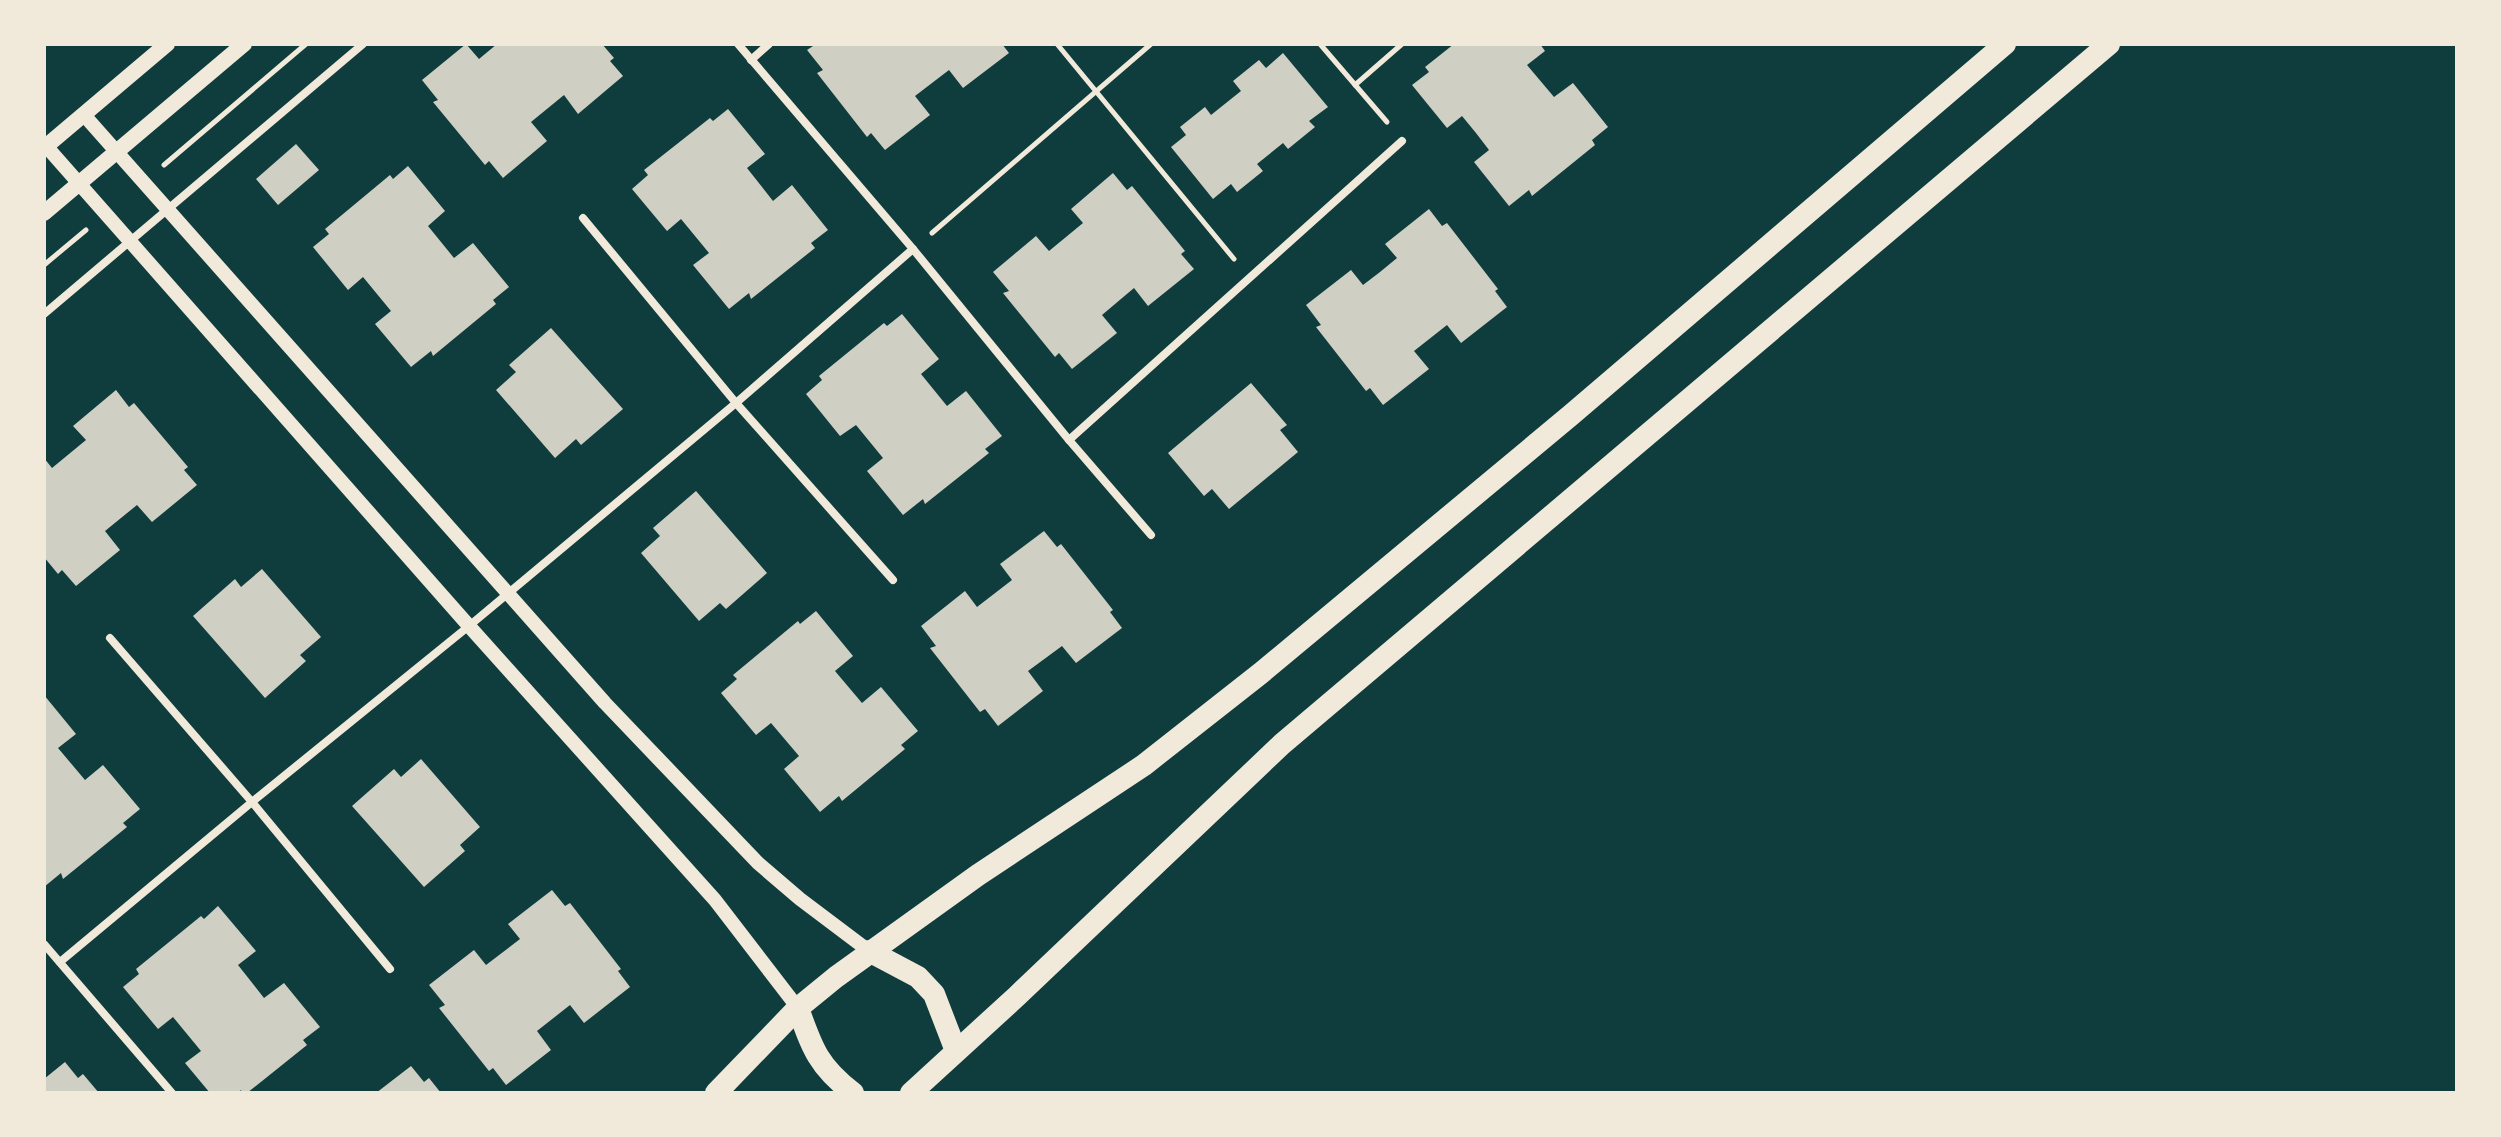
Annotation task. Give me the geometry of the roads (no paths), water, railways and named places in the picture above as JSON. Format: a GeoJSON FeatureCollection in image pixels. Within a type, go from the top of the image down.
{"type":"FeatureCollection","features":[{"type":"Feature","properties":{"kind":"highway"},"geometry":{"type":"LineString","coordinates":[[716,1093],[798,1008],[869,951],[1188,732],[1571,415],[2005,44]]}},
{"type":"Feature","properties":{"kind":"highway"},"geometry":{"type":"LineString","coordinates":[[911,1093],[1282,744],[2109,44]]}},
{"type":"Feature","properties":{"kind":"highway"},"geometry":{"type":"LineString","coordinates":[[869,951],[918,977],[934,994],[956,1051]]}},
{"type":"Feature","properties":{"kind":"highway"},"geometry":{"type":"LineString","coordinates":[[798,1008],[820,1063],[853,1093]]}},
{"type":"Feature","properties":{"kind":"main road"},"geometry":{"type":"LineString","coordinates":[[45,147],[167,44]]}},
{"type":"Feature","properties":{"kind":"main road"},"geometry":{"type":"LineString","coordinates":[[44,213],[244,44]]}},
{"type":"Feature","properties":{"kind":"street"},"geometry":{"type":"LineString","coordinates":[[44,314],[363,44]]}},
{"type":"Feature","properties":{"kind":"street"},"geometry":{"type":"LineString","coordinates":[[738,44],[1151,535]]}},
{"type":"Feature","properties":{"kind":"street"},"geometry":{"type":"LineString","coordinates":[[751,60],[769,44]]}},
{"type":"Feature","properties":{"kind":"street"},"geometry":{"type":"LineString","coordinates":[[84,115],[605,703],[758,863],[869,951]]}},
{"type":"Feature","properties":{"kind":"street"},"geometry":{"type":"LineString","coordinates":[[1069,440],[1402,141]]}},
{"type":"Feature","properties":{"kind":"street"},"geometry":{"type":"LineString","coordinates":[[45,147],[132,241],[469,626],[715,900],[798,1008]]}},
{"type":"Feature","properties":{"kind":"street"},"geometry":{"type":"LineString","coordinates":[[583,218],[736,403],[893,580]]}},
{"type":"Feature","properties":{"kind":"street"},"geometry":{"type":"LineString","coordinates":[[60,962],[736,403],[913,249]]}},
{"type":"Feature","properties":{"kind":"street"},"geometry":{"type":"LineString","coordinates":[[110,638],[252,802],[390,969]]}},
{"type":"Feature","properties":{"kind":"street"},"geometry":{"type":"LineString","coordinates":[[44,944],[172,1093]]}}]}
